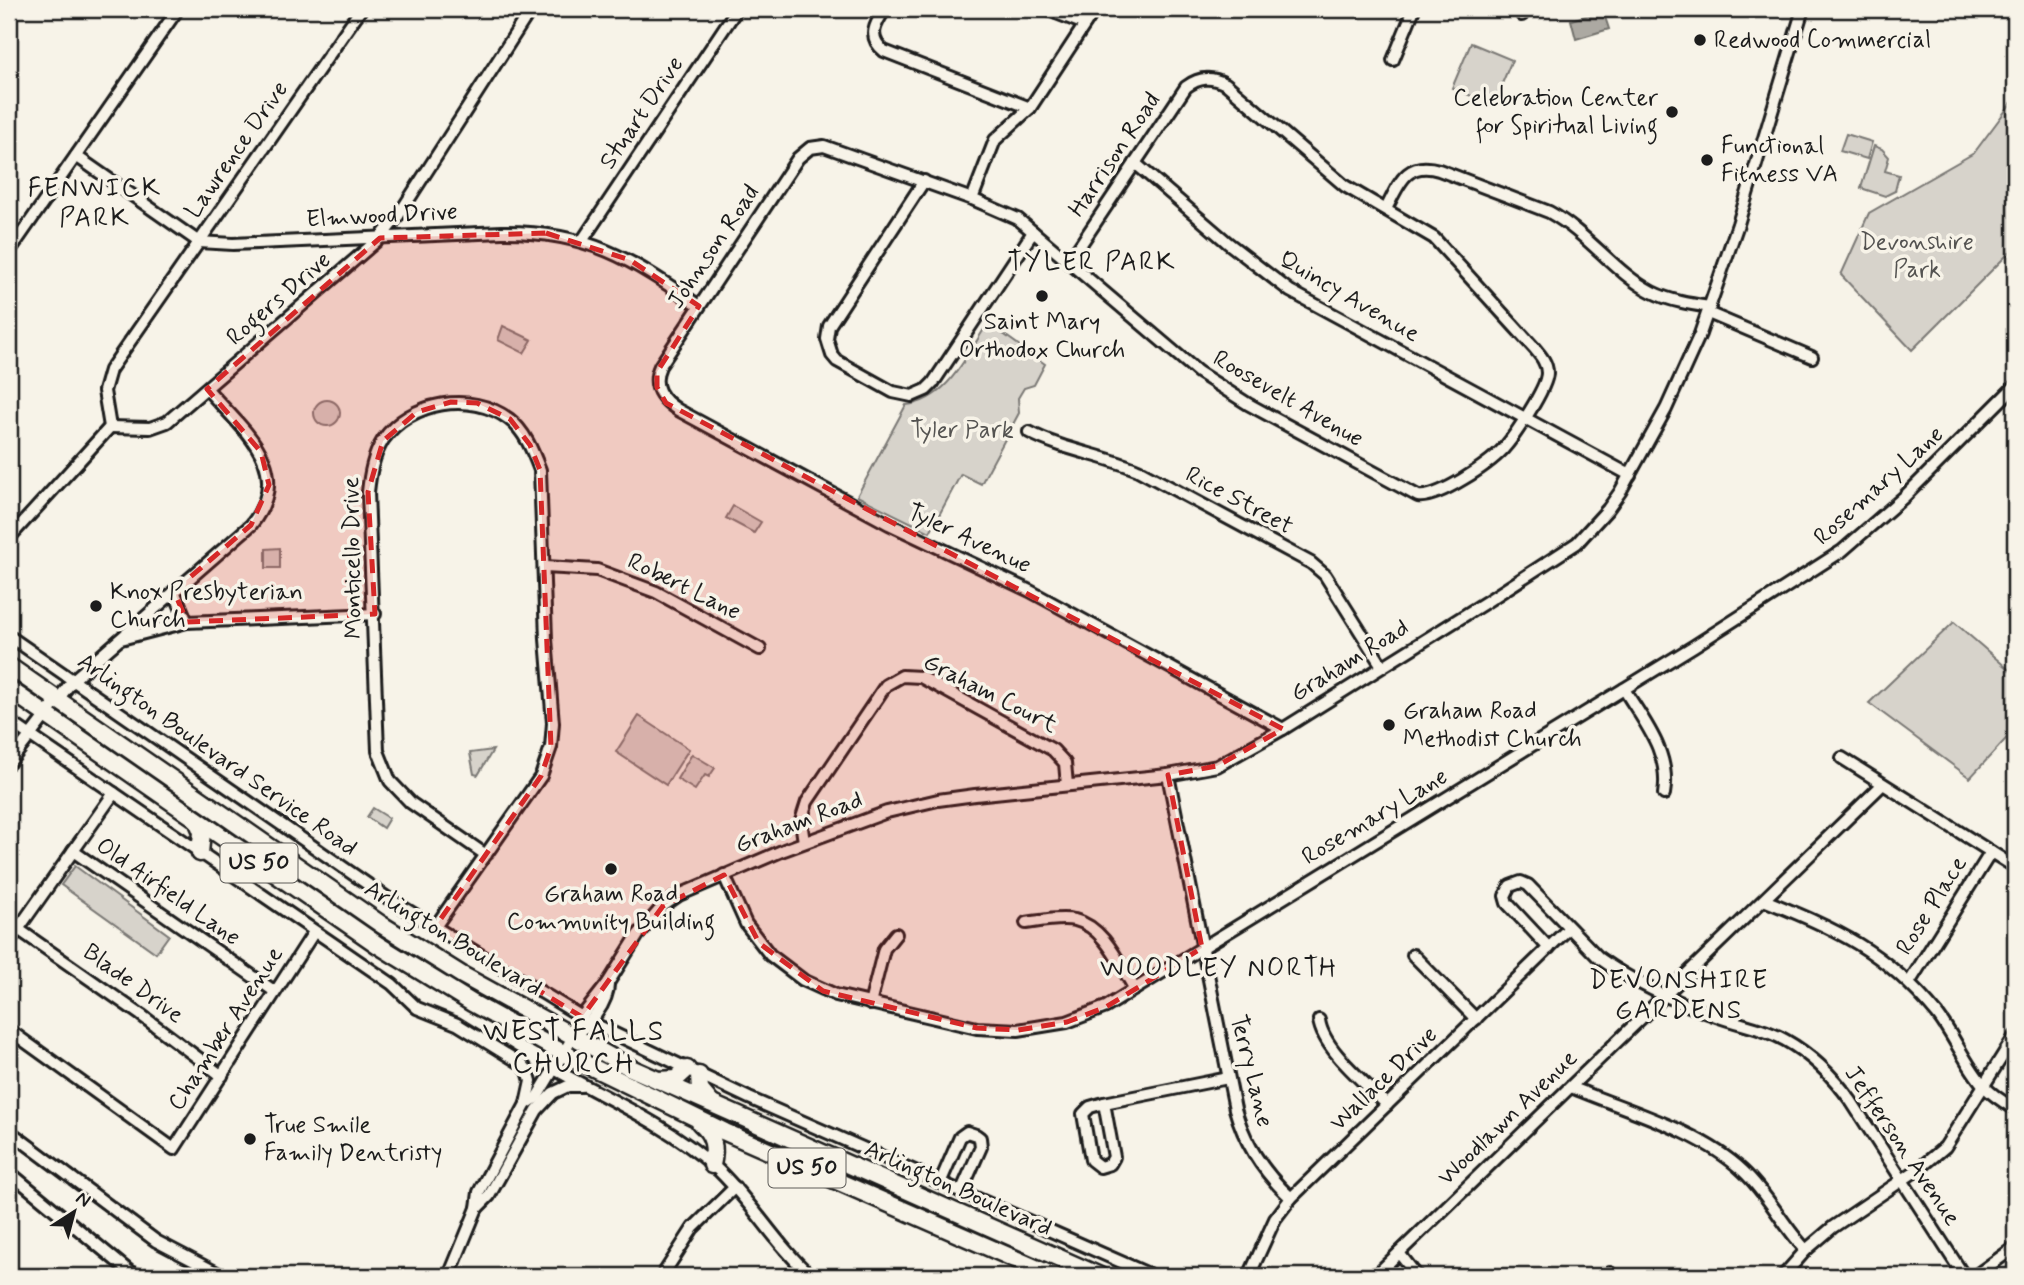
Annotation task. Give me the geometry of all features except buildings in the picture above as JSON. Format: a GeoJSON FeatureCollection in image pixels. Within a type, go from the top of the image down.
{"type":"FeatureCollection","features":[{"type":"Feature","properties":{"kind":"highway","name":"Arlington Boulevard"},"geometry":{"type":"LineString","coordinates":[[9,666],[382,925],[462,975],[573,1037],[716,1107],[1100,1276]]}},
{"type":"Feature","properties":{"kind":"highway","name":"Arlington Boulevard"},"geometry":{"type":"LineString","coordinates":[[9,689],[424,974],[563,1053],[690,1115],[1054,1276]]}},
{"type":"Feature","properties":{"kind":"highway"},"geometry":{"type":"LineString","coordinates":[[197,820],[202,832],[200,853]]}},
{"type":"Feature","properties":{"kind":"highway"},"geometry":{"type":"LineString","coordinates":[[200,853],[212,845],[230,843]]}},
{"type":"Feature","properties":{"kind":"highway"},"geometry":{"type":"LineString","coordinates":[[659,1080],[676,1079],[693,1072],[699,1090],[716,1107]]}},
{"type":"Feature","properties":{"kind":"highway"},"geometry":{"type":"LineString","coordinates":[[690,1115],[711,1135],[714,1148],[712,1165]]}},
{"type":"Feature","properties":{"kind":"street"},"geometry":{"type":"LineString","coordinates":[[9,251],[178,9]]}},
{"type":"Feature","properties":{"kind":"street","name":"Lawrence Drive"},"geometry":{"type":"LineString","coordinates":[[110,427],[104,391],[107,376],[361,9]]}},
{"type":"Feature","properties":{"kind":"street","name":"Rogers Drive"},"geometry":{"type":"LineString","coordinates":[[110,427],[150,428],[167,422],[380,238],[398,216],[531,9]]}},
{"type":"Feature","properties":{"kind":"street","name":"Stuart Drive"},"geometry":{"type":"LineString","coordinates":[[582,241],[737,9]]}},
{"type":"Feature","properties":{"kind":"street"},"geometry":{"type":"LineString","coordinates":[[885,9],[873,31],[875,42],[884,51],[1030,108]]}},
{"type":"Feature","properties":{"kind":"street"},"geometry":{"type":"LineString","coordinates":[[1046,9],[1085,24]]}},
{"type":"Feature","properties":{"kind":"street"},"geometry":{"type":"LineString","coordinates":[[972,199],[995,140],[1030,108],[1095,9]]}},
{"type":"Feature","properties":{"kind":"street"},"geometry":{"type":"LineString","coordinates":[[1393,60],[1413,9]]}},
{"type":"Feature","properties":{"kind":"street","name":"Graham Road"},"geometry":{"type":"LineString","coordinates":[[449,1276],[477,1208],[479,1192],[573,1037],[608,991],[608,983],[638,935],[663,906],[691,889],[804,842],[858,822],[938,800],[1168,775],[1217,766],[1283,729],[1577,543],[1608,509],[1630,475],[1674,392],[1709,310],[1803,9]]}},
{"type":"Feature","properties":{"kind":"street","name":"Harrison Road"},"geometry":{"type":"LineString","coordinates":[[1069,262],[1186,87],[1202,79]]}},
{"type":"Feature","properties":{"kind":"street","name":"Roosevelt Avenue"},"geometry":{"type":"LineString","coordinates":[[810,148],[831,147],[1008,213],[1198,372],[1221,388],[1418,496],[1438,493],[1487,462],[1503,449],[1525,418],[1546,379],[1543,359],[1447,250],[1415,225],[1334,177],[1226,84],[1215,79],[1202,79]]}},
{"type":"Feature","properties":{"kind":"street","name":"Johnson Road"},"geometry":{"type":"LineString","coordinates":[[657,372],[798,158],[810,148]]}},
{"type":"Feature","properties":{"kind":"street"},"geometry":{"type":"LineString","coordinates":[[76,156],[199,242]]}},
{"type":"Feature","properties":{"kind":"street","name":"Quincy Avenue"},"geometry":{"type":"LineString","coordinates":[[1135,163],[1237,250],[1290,291],[1630,475]]}},
{"type":"Feature","properties":{"kind":"street"},"geometry":{"type":"LineString","coordinates":[[1386,209],[1400,182],[1411,171],[1425,167],[1439,170],[1566,221],[1627,275],[1652,292],[1709,310],[1812,356]]}},
{"type":"Feature","properties":{"kind":"street"},"geometry":{"type":"LineString","coordinates":[[924,181],[827,332],[829,348],[837,361],[893,392],[912,396],[926,390],[933,383],[1033,232]]}},
{"type":"Feature","properties":{"kind":"street","name":"Elmwood Drive"},"geometry":{"type":"LineString","coordinates":[[199,242],[233,244],[546,233],[582,241],[630,260],[699,306]]}},
{"type":"Feature","properties":{"kind":"street","name":"Tyler Avenue"},"geometry":{"type":"LineString","coordinates":[[657,372],[658,391],[666,403],[678,410],[889,524],[1030,592],[1283,729]]}},
{"type":"Feature","properties":{"kind":"street","name":"Rosemary Lane"},"geometry":{"type":"LineString","coordinates":[[724,875],[746,924],[770,955],[803,980],[823,990],[870,1004],[977,1028],[1018,1030],[1068,1022],[1106,1007],[1624,689],[1842,551],[1904,497],[2015,386]]}},
{"type":"Feature","properties":{"kind":"street"},"geometry":{"type":"LineString","coordinates":[[9,763],[73,680],[251,525],[259,515],[267,497],[268,473],[261,452],[207,389]]}},
{"type":"Feature","properties":{"kind":"street","name":"Monticello Drive"},"geometry":{"type":"LineString","coordinates":[[435,927],[486,855],[541,776],[551,747],[553,723],[546,639],[540,470],[530,445],[510,419],[477,403],[451,402],[417,411],[398,424],[383,441],[371,467],[368,492],[379,751],[390,781],[411,803],[486,855]]}},
{"type":"Feature","properties":{"kind":"street"},"geometry":{"type":"LineString","coordinates":[[9,538],[110,427]]}},
{"type":"Feature","properties":{"kind":"street","name":"Rice Street"},"geometry":{"type":"LineString","coordinates":[[1029,432],[1138,470],[1317,567],[1325,575],[1382,666]]}},
{"type":"Feature","properties":{"kind":"street","name":"Robert Lane"},"geometry":{"type":"LineString","coordinates":[[545,567],[597,570],[656,592],[760,649]]}},
{"type":"Feature","properties":{"kind":"street"},"geometry":{"type":"LineString","coordinates":[[174,592],[187,622]]}},
{"type":"Feature","properties":{"kind":"street"},"geometry":{"type":"LineString","coordinates":[[119,640],[187,622],[375,614]]}},
{"type":"Feature","properties":{"kind":"street","name":"Arlington Boulevard Service Road"},"geometry":{"type":"LineString","coordinates":[[9,636],[365,882],[586,1019],[693,1072],[1153,1276]]}},
{"type":"Feature","properties":{"kind":"street","name":"Graham Court"},"geometry":{"type":"LineString","coordinates":[[804,842],[800,821],[807,802],[886,685],[900,671],[921,677],[1053,750],[1065,763],[1067,785]]}},
{"type":"Feature","properties":{"kind":"street"},"geometry":{"type":"LineString","coordinates":[[1624,689],[1660,749],[1666,772],[1664,794]]}},
{"type":"Feature","properties":{"kind":"street"},"geometry":{"type":"LineString","coordinates":[[9,721],[392,984],[417,1008],[457,1024],[522,1064],[528,1070],[531,1081],[531,1107]]}},
{"type":"Feature","properties":{"kind":"street"},"geometry":{"type":"LineString","coordinates":[[1842,758],[2015,867]]}},
{"type":"Feature","properties":{"kind":"street","name":"Terry Lane"},"geometry":{"type":"LineString","coordinates":[[1168,775],[1235,1109],[1244,1137],[1268,1175],[1291,1198]]}},
{"type":"Feature","properties":{"kind":"street","name":"Woodlawn Avenue"},"geometry":{"type":"LineString","coordinates":[[1375,1276],[1882,785]]}},
{"type":"Feature","properties":{"kind":"street"},"geometry":{"type":"LineString","coordinates":[[9,942],[114,793]]}},
{"type":"Feature","properties":{"kind":"street","name":"Old Airfield Lane"},"geometry":{"type":"LineString","coordinates":[[73,851],[274,991]]}},
{"type":"Feature","properties":{"kind":"street","name":"Rose Place"},"geometry":{"type":"LineString","coordinates":[[1909,983],[1991,852]]}},
{"type":"Feature","properties":{"kind":"street","name":"Jefferson Avenue"},"geometry":{"type":"LineString","coordinates":[[1549,948],[1507,903],[1505,895],[1510,886],[1521,882],[1528,885],[1599,958],[1612,967],[1690,1007],[1766,1031],[1797,1047],[1815,1061],[1851,1101],[1964,1276]]}},
{"type":"Feature","properties":{"kind":"street"},"geometry":{"type":"LineString","coordinates":[[1764,900],[1827,925],[1871,951],[1909,983],[1940,1018],[1984,1086],[2015,1109]]}},
{"type":"Feature","properties":{"kind":"street"},"geometry":{"type":"LineString","coordinates":[[1026,923],[1064,919],[1075,920],[1092,928],[1106,942],[1135,989]]}},
{"type":"Feature","properties":{"kind":"street","name":"Wallace Drive"},"geometry":{"type":"LineString","coordinates":[[1249,1276],[1275,1219],[1291,1198],[1569,928]]}},
{"type":"Feature","properties":{"kind":"street","name":"Blade Drive"},"geometry":{"type":"LineString","coordinates":[[18,929],[141,1015],[222,1076]]}},
{"type":"Feature","properties":{"kind":"street","name":"Chamber Avenue"},"geometry":{"type":"LineString","coordinates":[[9,1030],[174,1149],[314,932]]}},
{"type":"Feature","properties":{"kind":"street"},"geometry":{"type":"LineString","coordinates":[[870,1004],[884,950],[896,934]]}},
{"type":"Feature","properties":{"kind":"street"},"geometry":{"type":"LineString","coordinates":[[1413,954],[1476,1019]]}},
{"type":"Feature","properties":{"kind":"street"},"geometry":{"type":"LineString","coordinates":[[1319,1020],[1320,1029],[1328,1044],[1387,1105]]}},
{"type":"Feature","properties":{"kind":"street"},"geometry":{"type":"LineString","coordinates":[[1783,1276],[1806,1250],[1833,1227],[1902,1181],[1945,1147],[2015,1036]]}},
{"type":"Feature","properties":{"kind":"street"},"geometry":{"type":"LineString","coordinates":[[554,1069],[673,1135],[712,1165],[811,1276]]}},
{"type":"Feature","properties":{"kind":"street"},"geometry":{"type":"LineString","coordinates":[[1104,1103],[1114,1157],[1110,1164],[1100,1167],[1091,1160],[1083,1114],[1090,1107],[1104,1103],[1228,1078]]}},
{"type":"Feature","properties":{"kind":"street"},"geometry":{"type":"LineString","coordinates":[[531,1107],[568,1086],[585,1086]]}},
{"type":"Feature","properties":{"kind":"street"},"geometry":{"type":"LineString","coordinates":[[1571,1087],[1697,1139],[1726,1157],[1754,1182],[1806,1250]]}},
{"type":"Feature","properties":{"kind":"street"},"geometry":{"type":"LineString","coordinates":[[9,1131],[156,1241],[223,1276]]}},
{"type":"Feature","properties":{"kind":"street"},"geometry":{"type":"LineString","coordinates":[[940,1183],[960,1137],[967,1132],[976,1135],[980,1138],[981,1147],[961,1192]]}},
{"type":"Feature","properties":{"kind":"street"},"geometry":{"type":"LineString","coordinates":[[9,1172],[130,1272],[142,1276]]}},
{"type":"Feature","properties":{"kind":"street"},"geometry":{"type":"LineString","coordinates":[[662,1276],[693,1228],[735,1188]]}},
{"type":"Feature","properties":{"kind":"street"},"geometry":{"type":"LineString","coordinates":[[1975,1276],[2015,1247]]}},
{"type":"Feature","properties":{"kind":"street"},"geometry":{"type":"LineString","coordinates":[[1399,1253],[1417,1276]]}},
{"type":"Feature","properties":{"kind":"highlighted area"},"geometry":{"type":"Polygon","coordinates":[[[546,233],[630,260],[699,306],[657,372],[657,387],[666,403],[1283,729],[1217,766],[1168,775],[1202,948],[1106,1007],[1067,1022],[1018,1030],[977,1028],[823,991],[759,943],[724,875],[663,906],[582,1017],[435,927],[541,776],[551,747],[540,470],[530,445],[510,419],[477,403],[451,402],[417,412],[383,441],[368,492],[375,614],[187,622],[174,591],[251,525],[269,485],[261,452],[207,389],[380,238],[546,233]]]}},
{"type":"Feature","properties":{"kind":"green space"},"geometry":{"type":"Polygon","coordinates":[[[1471,43],[1512,60],[1493,105],[1452,88],[1471,43]]]}},
{"type":"Feature","properties":{"kind":"green space","name":"Devonshire Park"},"geometry":{"type":"Polygon","coordinates":[[[2015,98],[2015,247],[1912,350],[1841,275],[1869,213],[1974,153],[2015,98]]]}},
{"type":"Feature","properties":{"kind":"green space"},"geometry":{"type":"Polygon","coordinates":[[[1846,134],[1872,142],[1867,159],[1840,151],[1846,134]]]}},
{"type":"Feature","properties":{"kind":"green space"},"geometry":{"type":"Polygon","coordinates":[[[1874,146],[1882,149],[1889,157],[1885,171],[1899,175],[1895,191],[1885,196],[1861,188],[1874,146]]]}},
{"type":"Feature","properties":{"kind":"green space","name":"Tyler Park"},"geometry":{"type":"Polygon","coordinates":[[[988,323],[1045,364],[1034,385],[1024,388],[1018,398],[1019,413],[981,484],[961,474],[930,532],[857,496],[906,405],[921,402],[945,385],[964,362],[988,323]]]}},
{"type":"Feature","properties":{"kind":"green space"},"geometry":{"type":"Polygon","coordinates":[[[503,326],[532,340],[524,353],[498,340],[503,326]]]}},
{"type":"Feature","properties":{"kind":"green space"},"geometry":{"type":"Polygon","coordinates":[[[327,400],[336,404],[340,413],[336,422],[327,426],[318,422],[314,413],[318,404],[327,400]]]}},
{"type":"Feature","properties":{"kind":"green space"},"geometry":{"type":"Polygon","coordinates":[[[733,506],[761,522],[754,533],[726,518],[733,506]]]}},
{"type":"Feature","properties":{"kind":"green space"},"geometry":{"type":"Polygon","coordinates":[[[280,548],[280,568],[266,568],[266,549],[280,548]]]}},
{"type":"Feature","properties":{"kind":"green space"},"geometry":{"type":"Polygon","coordinates":[[[1954,622],[2015,675],[2015,729],[1970,778],[1869,703],[1954,622]]]}},
{"type":"Feature","properties":{"kind":"green space"},"geometry":{"type":"Polygon","coordinates":[[[639,716],[689,749],[666,785],[616,752],[639,716]]]}},
{"type":"Feature","properties":{"kind":"green space"},"geometry":{"type":"Polygon","coordinates":[[[493,750],[478,775],[474,774],[470,753],[493,750]]]}},
{"type":"Feature","properties":{"kind":"green space"},"geometry":{"type":"Polygon","coordinates":[[[692,754],[715,768],[709,777],[705,775],[695,790],[677,779],[692,754]]]}},
{"type":"Feature","properties":{"kind":"green space"},"geometry":{"type":"Polygon","coordinates":[[[373,808],[389,818],[383,828],[367,817],[373,808]]]}},
{"type":"Feature","properties":{"kind":"green space"},"geometry":{"type":"Polygon","coordinates":[[[75,866],[169,935],[156,953],[61,885],[75,866]]]}},
{"type":"Feature","properties":{"kind":"shaded area"},"geometry":{"type":"Polygon","coordinates":[[[1603,11],[1609,29],[1576,39],[1571,20],[1603,11]]]}},
{"type":"Feature","properties":{"kind":"place","name":"Redwood Commercial"},"geometry":{"type":"Point","coordinates":[1700,40]}},
{"type":"Feature","properties":{"kind":"place","name":"Celebration Center for Spiritual Living"},"geometry":{"type":"Point","coordinates":[1672,112]}},
{"type":"Feature","properties":{"kind":"place","name":"Functional Fitness VA"},"geometry":{"type":"Point","coordinates":[1707,160]}},
{"type":"Feature","properties":{"kind":"place","name":"Saint Mary Orthodox Church"},"geometry":{"type":"Point","coordinates":[1042,296]}},
{"type":"Feature","properties":{"kind":"place","name":"Knox Presbyterian Church"},"geometry":{"type":"Point","coordinates":[96,606]}},
{"type":"Feature","properties":{"kind":"place","name":"Graham Road Methodist Church"},"geometry":{"type":"Point","coordinates":[1389,725]}},
{"type":"Feature","properties":{"kind":"place","name":"Graham Road Community Building"},"geometry":{"type":"Point","coordinates":[611,869]}},
{"type":"Feature","properties":{"kind":"place","name":"True Smile Family Dentristy"},"geometry":{"type":"Point","coordinates":[250,1139]}},
{"type":"Feature","properties":{"kind":"district","name":"FENWICK PARK"},"geometry":{"type":"Point","coordinates":[95,204]}},
{"type":"Feature","properties":{"kind":"district","name":"TYLER PARK"},"geometry":{"type":"Point","coordinates":[1092,263]}},
{"type":"Feature","properties":{"kind":"district","name":"WOODLEY NORTH"},"geometry":{"type":"Point","coordinates":[1219,969]}},
{"type":"Feature","properties":{"kind":"district","name":"DEVONSHIRE GARDENS"},"geometry":{"type":"Point","coordinates":[1679,996]}},
{"type":"Feature","properties":{"kind":"district","name":"WEST FALLS CHURCH"},"geometry":{"type":"Point","coordinates":[574,1048]}}]}
